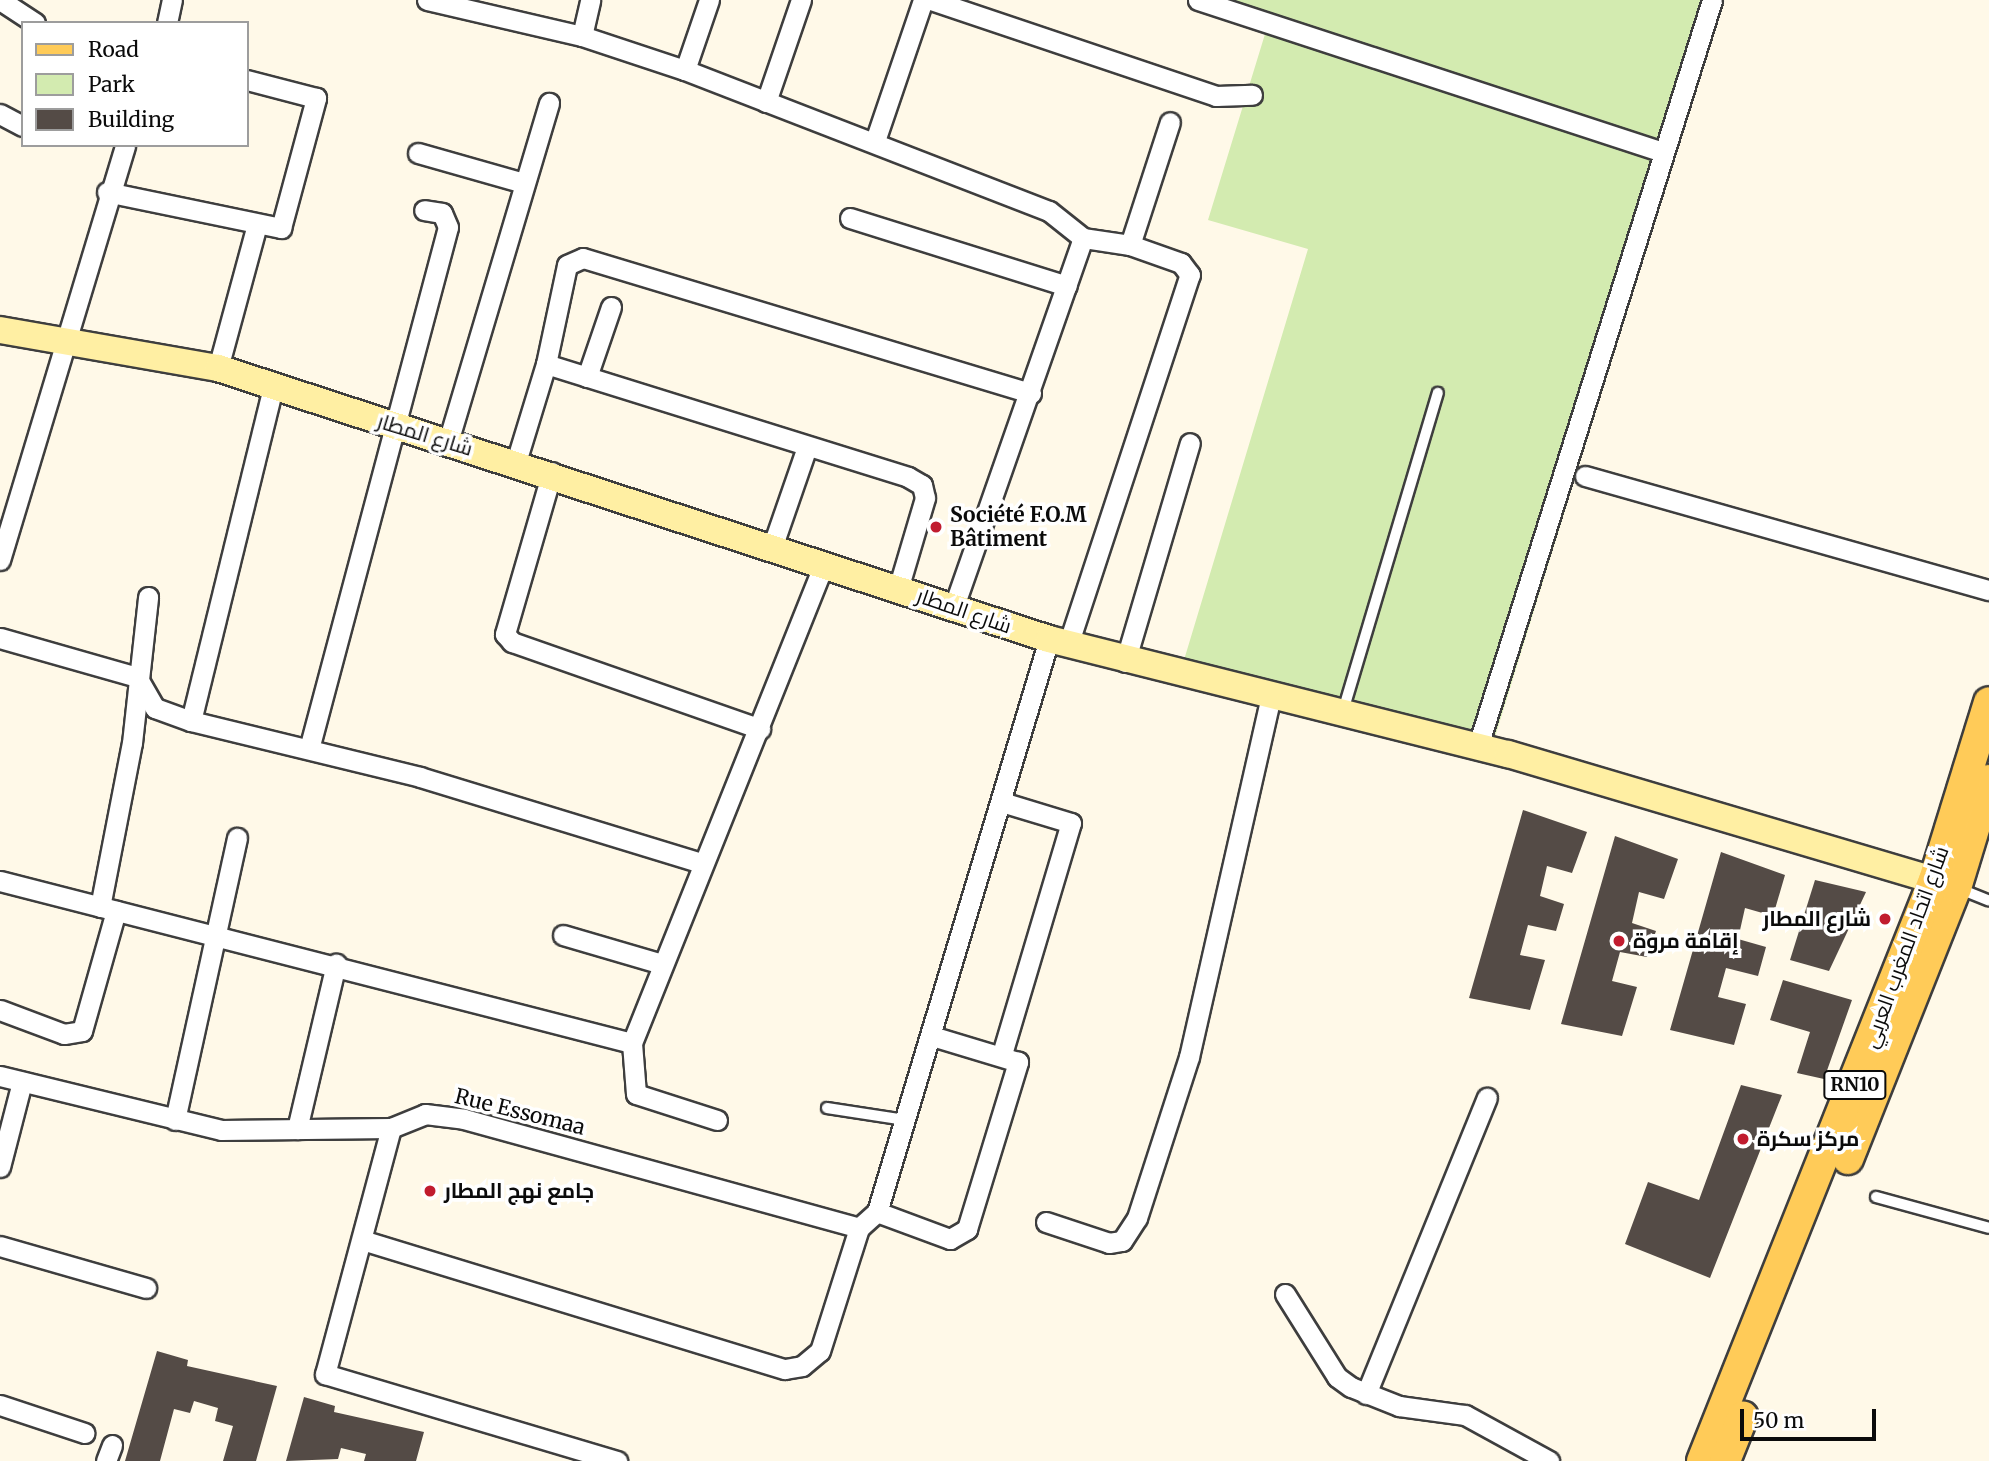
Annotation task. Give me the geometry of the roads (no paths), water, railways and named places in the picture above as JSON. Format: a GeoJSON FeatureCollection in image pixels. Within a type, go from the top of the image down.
{"type":"FeatureCollection","features":[{"type":"Feature","properties":{"kind":"main road","name":"شارع اتحاد المغرب العربي"},"geometry":{"type":"LineString","coordinates":[[1725,1461],[1945,884],[1989,702]]}},
{"type":"Feature","properties":{"kind":"main road","name":"شارع اتحاد المغرب العربي"},"geometry":{"type":"LineString","coordinates":[[1702,1461],[1989,780]]}},
{"type":"Feature","properties":{"kind":"street"},"geometry":{"type":"LineString","coordinates":[[0,0],[32,21]]}},
{"type":"Feature","properties":{"kind":"street"},"geometry":{"type":"LineString","coordinates":[[167,21],[172,0]]}},
{"type":"Feature","properties":{"kind":"street"},"geometry":{"type":"LineString","coordinates":[[362,1240],[795,1369],[820,1351],[859,1228],[877,1212],[1002,802],[1190,275],[1181,263],[1130,245],[1083,238],[1049,211],[875,141],[685,70],[582,36],[426,0]]}},
{"type":"Feature","properties":{"kind":"street"},"geometry":{"type":"LineString","coordinates":[[582,36],[590,0]]}},
{"type":"Feature","properties":{"kind":"street"},"geometry":{"type":"LineString","coordinates":[[685,70],[709,0]]}},
{"type":"Feature","properties":{"kind":"street"},"geometry":{"type":"LineString","coordinates":[[766,102],[802,0]]}},
{"type":"Feature","properties":{"kind":"street"},"geometry":{"type":"LineString","coordinates":[[875,141],[923,0]]}},
{"type":"Feature","properties":{"kind":"street"},"geometry":{"type":"LineString","coordinates":[[930,0],[1216,96],[1252,95]]}},
{"type":"Feature","properties":{"kind":"street"},"geometry":{"type":"LineString","coordinates":[[1198,0],[1663,152]]}},
{"type":"Feature","properties":{"kind":"street"},"geometry":{"type":"LineString","coordinates":[[1477,748],[1712,0]]}},
{"type":"Feature","properties":{"kind":"street"},"geometry":{"type":"LineString","coordinates":[[107,192],[281,228],[316,98],[248,80]]}},
{"type":"Feature","properties":{"kind":"street"},"geometry":{"type":"LineString","coordinates":[[448,442],[549,103]]}},
{"type":"Feature","properties":{"kind":"street"},"geometry":{"type":"LineString","coordinates":[[0,114],[21,125]]}},
{"type":"Feature","properties":{"kind":"street"},"geometry":{"type":"LineString","coordinates":[[1130,245],[1170,122]]}},
{"type":"Feature","properties":{"kind":"street"},"geometry":{"type":"LineString","coordinates":[[0,560],[62,342],[123,147]]}},
{"type":"Feature","properties":{"kind":"street"},"geometry":{"type":"LineString","coordinates":[[418,153],[524,183]]}},
{"type":"Feature","properties":{"kind":"street"},"geometry":{"type":"LineString","coordinates":[[309,749],[393,425],[448,227],[442,213],[424,210]]}},
{"type":"Feature","properties":{"kind":"street"},"geometry":{"type":"LineString","coordinates":[[850,218],[1067,286]]}},
{"type":"Feature","properties":{"kind":"street"},"geometry":{"type":"LineString","coordinates":[[218,368],[257,225]]}},
{"type":"Feature","properties":{"kind":"street"},"geometry":{"type":"LineString","coordinates":[[953,609],[1031,393],[1083,238]]}},
{"type":"Feature","properties":{"kind":"street"},"geometry":{"type":"LineString","coordinates":[[516,462],[546,364],[567,265],[583,258],[1031,393]]}},
{"type":"Feature","properties":{"kind":"street"},"geometry":{"type":"LineString","coordinates":[[587,377],[611,307]]}},
{"type":"Feature","properties":{"kind":"street","name":"شارع المطار"},"geometry":{"type":"LineString","coordinates":[[0,330],[218,368],[273,388],[552,472],[773,545],[953,609],[1125,662],[1477,748],[1945,884]]}},
{"type":"Feature","properties":{"kind":"street"},"geometry":{"type":"LineString","coordinates":[[546,364],[922,485],[924,505],[898,589]]}},
{"type":"Feature","properties":{"kind":"street"},"geometry":{"type":"LineString","coordinates":[[191,721],[273,388]]}},
{"type":"Feature","properties":{"kind":"street"},"geometry":{"type":"LineString","coordinates":[[1125,662],[1190,443]]}},
{"type":"Feature","properties":{"kind":"street"},"geometry":{"type":"LineString","coordinates":[[773,545],[807,447]]}},
{"type":"Feature","properties":{"kind":"street"},"geometry":{"type":"LineString","coordinates":[[552,472],[505,634],[512,642],[760,729]]}},
{"type":"Feature","properties":{"kind":"street"},"geometry":{"type":"LineString","coordinates":[[1585,476],[1989,590]]}},
{"type":"Feature","properties":{"kind":"street"},"geometry":{"type":"LineString","coordinates":[[717,1119],[636,1094],[632,1043],[824,564]]}},
{"type":"Feature","properties":{"kind":"street"},"geometry":{"type":"LineString","coordinates":[[0,1010],[64,1034],[82,1031],[108,909],[132,743],[137,677],[148,597]]}},
{"type":"Feature","properties":{"kind":"street"},"geometry":{"type":"LineString","coordinates":[[0,638],[137,677],[155,708],[191,721],[309,749],[567,818],[702,863]]}},
{"type":"Feature","properties":{"kind":"street"},"geometry":{"type":"LineString","coordinates":[[1046,1222],[1109,1243],[1122,1241],[1137,1218],[1189,1057],[1271,696]]}},
{"type":"Feature","properties":{"kind":"street"},"geometry":{"type":"LineString","coordinates":[[1002,802],[1071,823],[1002,1054]]}},
{"type":"Feature","properties":{"kind":"street"},"geometry":{"type":"LineString","coordinates":[[175,1120],[213,934],[237,838]]}},
{"type":"Feature","properties":{"kind":"street"},"geometry":{"type":"LineString","coordinates":[[0,881],[336,964],[632,1043]]}},
{"type":"Feature","properties":{"kind":"street"},"geometry":{"type":"LineString","coordinates":[[563,935],[662,964]]}},
{"type":"Feature","properties":{"kind":"street"},"geometry":{"type":"LineString","coordinates":[[297,1129],[336,964]]}},
{"type":"Feature","properties":{"kind":"street"},"geometry":{"type":"LineString","coordinates":[[877,1212],[950,1239],[967,1229],[1018,1062],[1002,1054],[932,1036]]}},
{"type":"Feature","properties":{"kind":"street","name":"Rue Essomaa"},"geometry":{"type":"LineString","coordinates":[[0,1076],[221,1130],[391,1128],[425,1114],[464,1119],[859,1228]]}},
{"type":"Feature","properties":{"kind":"street"},"geometry":{"type":"LineString","coordinates":[[0,1167],[22,1082]]}},
{"type":"Feature","properties":{"kind":"street"},"geometry":{"type":"LineString","coordinates":[[1366,1394],[1487,1098]]}},
{"type":"Feature","properties":{"kind":"street"},"geometry":{"type":"LineString","coordinates":[[391,1128],[325,1374],[617,1461]]}},
{"type":"Feature","properties":{"kind":"street"},"geometry":{"type":"LineString","coordinates":[[0,1246],[146,1288]]}},
{"type":"Feature","properties":{"kind":"street"},"geometry":{"type":"LineString","coordinates":[[1285,1294],[1337,1377],[1366,1394],[1399,1406],[1465,1415],[1549,1461]]}},
{"type":"Feature","properties":{"kind":"street"},"geometry":{"type":"LineString","coordinates":[[0,1405],[84,1433]]}},
{"type":"Feature","properties":{"kind":"lane"},"geometry":{"type":"LineString","coordinates":[[1342,714],[1438,393]]}},
{"type":"Feature","properties":{"kind":"lane"},"geometry":{"type":"LineString","coordinates":[[1945,884],[1989,901]]}},
{"type":"Feature","properties":{"kind":"lane"},"geometry":{"type":"LineString","coordinates":[[827,1108],[905,1121]]}},
{"type":"Feature","properties":{"kind":"lane"},"geometry":{"type":"LineString","coordinates":[[1876,1198],[1989,1228]]}},
{"type":"Feature","properties":{"kind":"place","name":"Société F.O.M Bâtiment"},"geometry":{"type":"Point","coordinates":[936,527]}},
{"type":"Feature","properties":{"kind":"place","name":"شارع المطار"},"geometry":{"type":"Point","coordinates":[1885,919]}},
{"type":"Feature","properties":{"kind":"place","name":"إقامة مروة"},"geometry":{"type":"Point","coordinates":[1619,941]}},
{"type":"Feature","properties":{"kind":"place","name":"مركز سكرة"},"geometry":{"type":"Point","coordinates":[1743,1139]}},
{"type":"Feature","properties":{"kind":"place","name":"جامع نهج المطار"},"geometry":{"type":"Point","coordinates":[430,1191]}}]}
